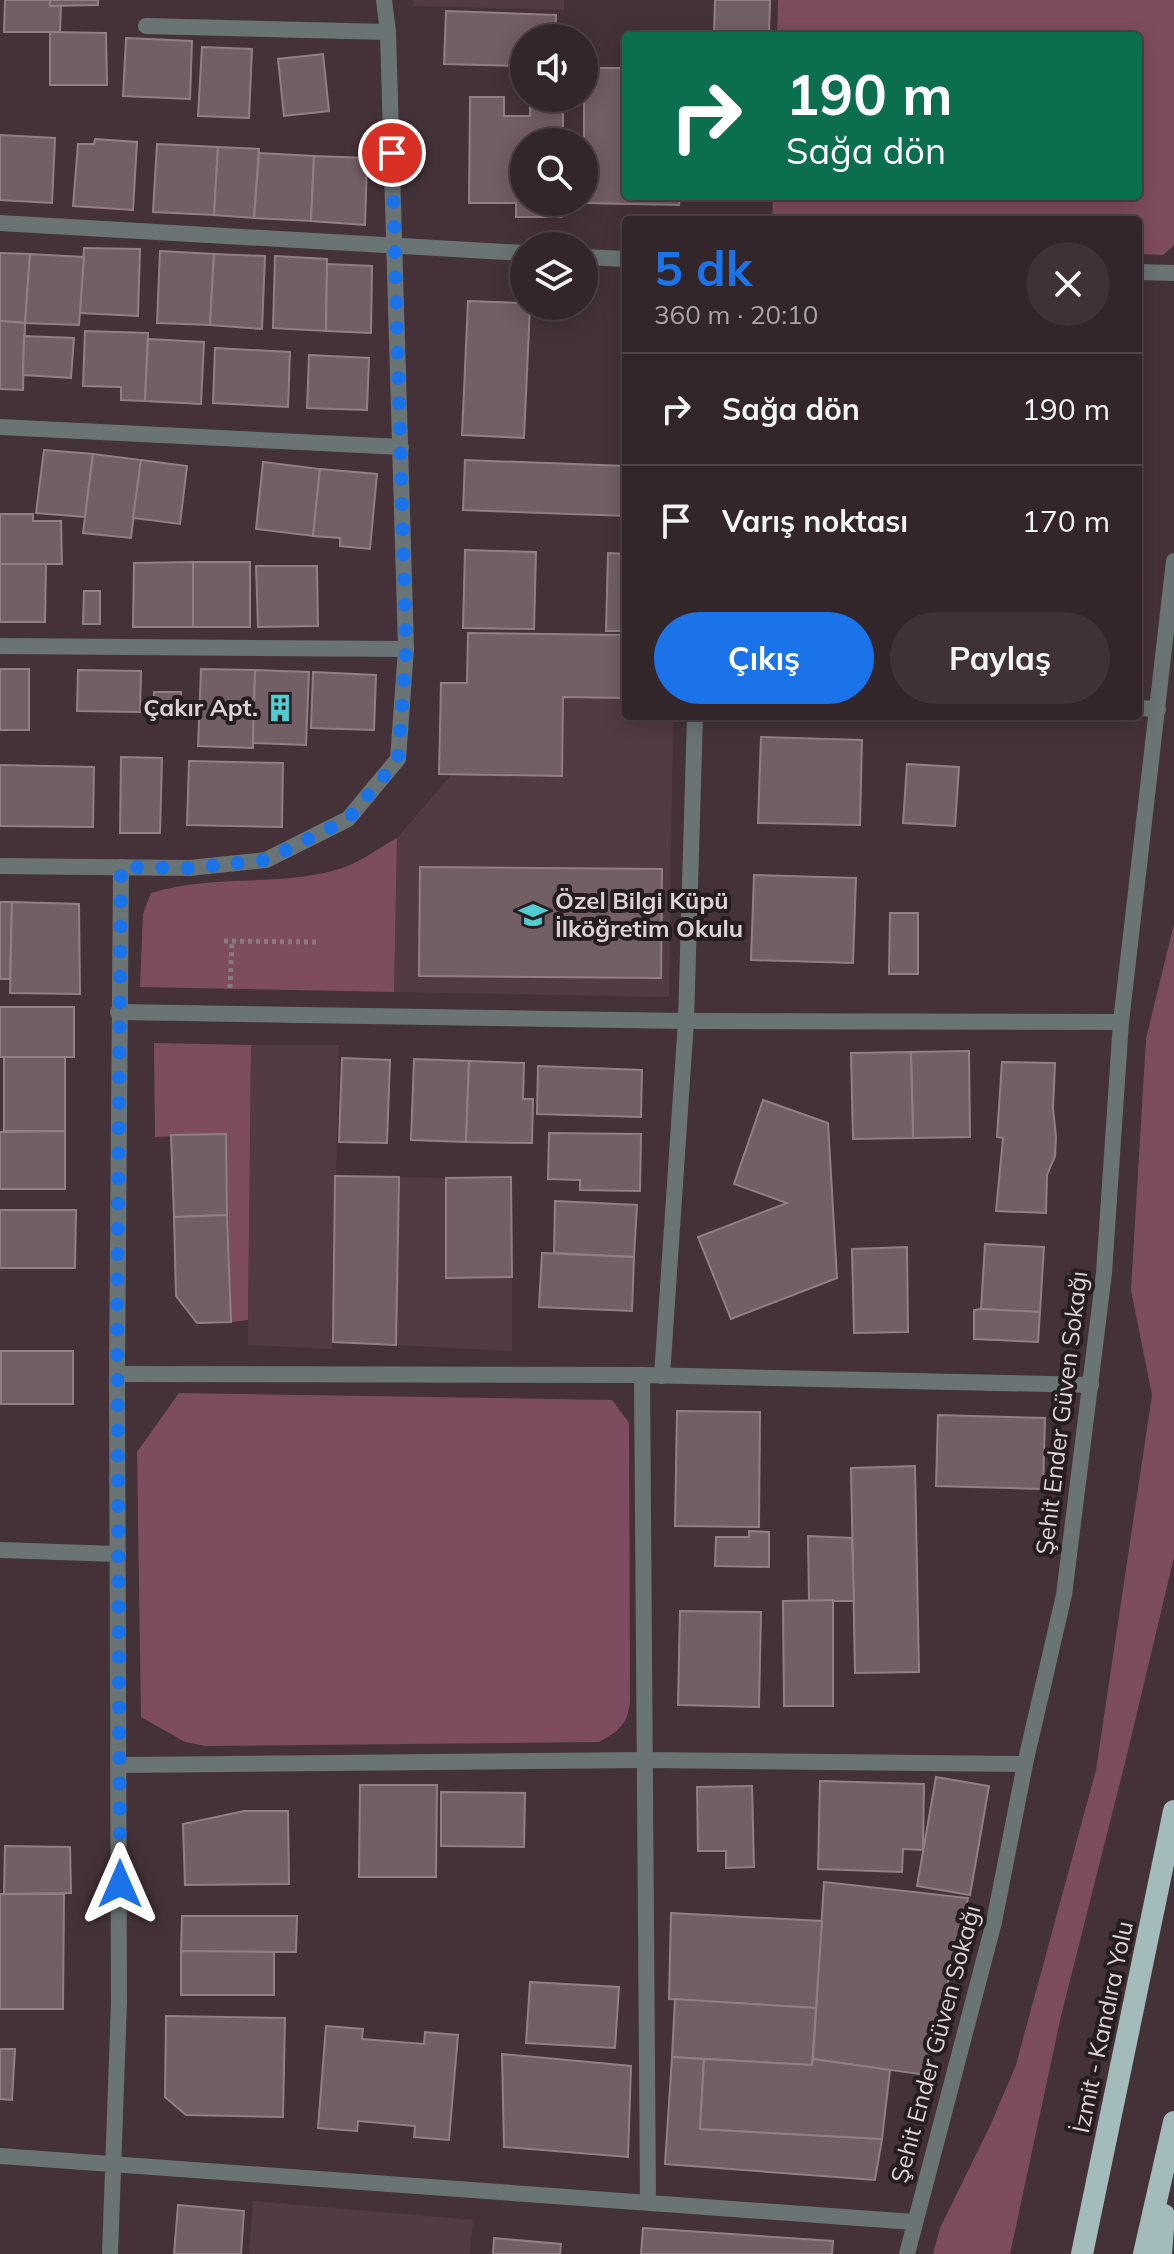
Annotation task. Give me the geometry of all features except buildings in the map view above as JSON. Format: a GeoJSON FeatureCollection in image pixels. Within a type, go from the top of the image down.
{"type":"FeatureCollection","features":[{"type":"Feature","properties":{"kind":"highway","name":"İzmit - Kandıra Yolu"},"geometry":{"type":"LineString","coordinates":[[1082,2254],[1174,1811]]}},
{"type":"Feature","properties":{"kind":"highway"},"geometry":{"type":"LineString","coordinates":[[1144,2254],[1173,2128]]}},
{"type":"Feature","properties":{"kind":"highway"},"geometry":{"type":"LineString","coordinates":[[1161,2254],[1173,2128]]}},
{"type":"Feature","properties":{"kind":"street"},"geometry":{"type":"LineString","coordinates":[[0,866],[190,868],[266,860],[348,819],[398,759],[406,649],[388,32],[384,0]]}},
{"type":"Feature","properties":{"kind":"street"},"geometry":{"type":"LineString","coordinates":[[146,26],[388,32]]}},
{"type":"Feature","properties":{"kind":"street"},"geometry":{"type":"LineString","coordinates":[[0,223],[510,252]]}},
{"type":"Feature","properties":{"kind":"street"},"geometry":{"type":"LineString","coordinates":[[598,258],[622,259]]}},
{"type":"Feature","properties":{"kind":"street"},"geometry":{"type":"LineString","coordinates":[[1142,272],[1174,273]]}},
{"type":"Feature","properties":{"kind":"street"},"geometry":{"type":"LineString","coordinates":[[0,427],[401,447]]}},
{"type":"Feature","properties":{"kind":"street","name":"Şehit Ender Güven Sokağı"},"geometry":{"type":"LineString","coordinates":[[907,2254],[994,1922],[1025,1764],[1064,1595],[1104,1273],[1121,1022],[1174,561]]}},
{"type":"Feature","properties":{"kind":"street"},"geometry":{"type":"LineString","coordinates":[[0,646],[406,649]]}},
{"type":"Feature","properties":{"kind":"street"},"geometry":{"type":"LineString","coordinates":[[1142,708],[1158,709]]}},
{"type":"Feature","properties":{"kind":"street"},"geometry":{"type":"LineString","coordinates":[[662,1376],[686,1021],[695,720]]}},
{"type":"Feature","properties":{"kind":"street"},"geometry":{"type":"LineString","coordinates":[[110,2254],[119,2002],[117,1374],[121,867]]}},
{"type":"Feature","properties":{"kind":"street"},"geometry":{"type":"LineString","coordinates":[[118,1012],[686,1021],[1121,1022]]}},
{"type":"Feature","properties":{"kind":"street"},"geometry":{"type":"LineString","coordinates":[[117,1374],[642,1375],[1091,1385]]}},
{"type":"Feature","properties":{"kind":"street"},"geometry":{"type":"LineString","coordinates":[[642,1375],[648,2202]]}},
{"type":"Feature","properties":{"kind":"street"},"geometry":{"type":"LineString","coordinates":[[0,1550],[118,1554]]}},
{"type":"Feature","properties":{"kind":"street"},"geometry":{"type":"LineString","coordinates":[[120,1765],[644,1760],[1025,1764]]}},
{"type":"Feature","properties":{"kind":"street"},"geometry":{"type":"LineString","coordinates":[[0,2156],[914,2222]]}},
{"type":"Feature","properties":{"kind":"path"},"geometry":{"type":"LineString","coordinates":[[224,941],[319,942]]}},
{"type":"Feature","properties":{"kind":"path"},"geometry":{"type":"LineString","coordinates":[[230,1015],[232,941]]}},
{"type":"Feature","properties":{"kind":"shaded area"},"geometry":{"type":"Polygon","coordinates":[[[413,0],[564,0],[564,10],[414,6],[413,0]]]}},
{"type":"Feature","properties":{"kind":"shaded area"},"geometry":{"type":"Polygon","coordinates":[[[778,0],[1174,0],[1174,245],[1163,255],[1142,254],[1142,216],[772,216],[773,200],[1142,200],[1142,32],[777,32],[778,0]]]}},
{"type":"Feature","properties":{"kind":"shaded area","name":"Özel Bilgi Küpü İlköğretim Okulu"},"geometry":{"type":"Polygon","coordinates":[[[563,697],[622,698],[622,720],[673,720],[669,997],[394,992],[397,838],[452,774],[561,776],[563,697]]]}},
{"type":"Feature","properties":{"kind":"shaded area"},"geometry":{"type":"Polygon","coordinates":[[[397,838],[394,992],[140,987],[143,914],[151,893],[196,884],[290,878],[336,870],[397,838]]]}},
{"type":"Feature","properties":{"kind":"shaded area"},"geometry":{"type":"Polygon","coordinates":[[[1174,924],[1174,1557],[1061,2016],[1010,2254],[933,2254],[940,2228],[1016,2065],[1096,1770],[1152,1395],[1131,1290],[1146,1039],[1174,924]]]}},
{"type":"Feature","properties":{"kind":"shaded area"},"geometry":{"type":"Polygon","coordinates":[[[154,1043],[251,1045],[248,1320],[231,1322],[226,1134],[155,1137],[154,1043]]]}},
{"type":"Feature","properties":{"kind":"shaded area"},"geometry":{"type":"Polygon","coordinates":[[[251,1045],[339,1045],[332,1349],[248,1345],[251,1045]]]}},
{"type":"Feature","properties":{"kind":"shaded area"},"geometry":{"type":"Polygon","coordinates":[[[399,1177],[446,1178],[446,1278],[512,1277],[512,1351],[396,1345],[399,1177]]]}},
{"type":"Feature","properties":{"kind":"shaded area"},"geometry":{"type":"Polygon","coordinates":[[[179,1393],[612,1400],[629,1423],[630,1702],[621,1726],[599,1742],[206,1746],[185,1742],[141,1717],[137,1452],[179,1393]]]}},
{"type":"Feature","properties":{"kind":"shaded area"},"geometry":{"type":"Polygon","coordinates":[[[253,2201],[473,2220],[470,2254],[249,2254],[253,2201]]]}},
{"type":"Feature","properties":{"kind":"place","name":"Çakır Apt."},"geometry":{"type":"Point","coordinates":[280,708]}},
{"type":"Feature","properties":{"kind":"place","name":"Özel Bilgi Küpü İlköğretim Okulu"},"geometry":{"type":"Point","coordinates":[533,915]}},
{"type":"Feature","properties":{"kind":"route"},"geometry":{"type":"LineString","coordinates":[[120,1884],[117,1313],[121,867],[190,868],[266,860],[348,819],[398,759],[406,649],[392,153]]}}]}
